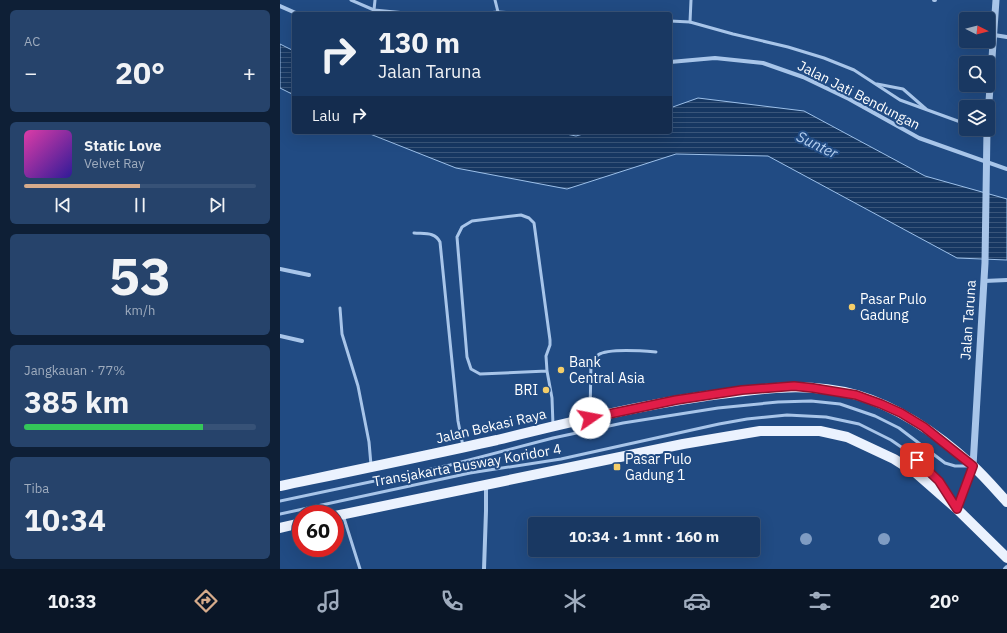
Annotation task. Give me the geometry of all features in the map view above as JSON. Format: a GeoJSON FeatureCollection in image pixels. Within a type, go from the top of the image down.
{"type":"FeatureCollection","features":[{"type":"Feature","properties":{"kind":"main road","name":"Jalan Bekasi Raya"},"geometry":{"type":"LineString","coordinates":[[280,486],[463,448],[553,426],[676,400],[742,390],[794,386],[856,395],[901,413],[924,427],[973,466],[1007,502]]}},
{"type":"Feature","properties":{"kind":"main road"},"geometry":{"type":"LineString","coordinates":[[344,514],[683,444],[760,431],[820,431],[847,437],[894,459],[916,473],[957,509],[1007,558]]}},
{"type":"Feature","properties":{"kind":"main road"},"geometry":{"type":"LineString","coordinates":[[280,528],[292,525]]}},
{"type":"Feature","properties":{"kind":"street"},"geometry":{"type":"LineString","coordinates":[[995,18],[996,0]]}},
{"type":"Feature","properties":{"kind":"street"},"geometry":{"type":"LineString","coordinates":[[280,6],[294,12]]}},
{"type":"Feature","properties":{"kind":"street"},"geometry":{"type":"LineString","coordinates":[[995,35],[1007,37]]}},
{"type":"Feature","properties":{"kind":"street"},"geometry":{"type":"LineString","coordinates":[[989,100],[993,48]]}},
{"type":"Feature","properties":{"kind":"street","name":"Jalan Jati Bendungan"},"geometry":{"type":"LineString","coordinates":[[672,62],[715,58],[763,63],[803,77],[849,99],[919,138],[1007,169]]}},
{"type":"Feature","properties":{"kind":"street","name":"Jalan Taruna"},"geometry":{"type":"LineString","coordinates":[[957,509],[973,466],[985,263],[987,162],[985,136]]}},
{"type":"Feature","properties":{"kind":"street"},"geometry":{"type":"LineString","coordinates":[[280,269],[309,275]]}},
{"type":"Feature","properties":{"kind":"street"},"geometry":{"type":"LineString","coordinates":[[984,281],[1007,280]]}},
{"type":"Feature","properties":{"kind":"street"},"geometry":{"type":"LineString","coordinates":[[280,336],[302,341]]}},
{"type":"Feature","properties":{"kind":"street"},"geometry":{"type":"LineString","coordinates":[[484,569],[486,484]]}},
{"type":"Feature","properties":{"kind":"lane"},"geometry":{"type":"LineString","coordinates":[[352,0],[374,10],[395,12]]}},
{"type":"Feature","properties":{"kind":"lane"},"geometry":{"type":"LineString","coordinates":[[374,10],[375,0]]}},
{"type":"Feature","properties":{"kind":"lane"},"geometry":{"type":"LineString","coordinates":[[495,0],[498,12]]}},
{"type":"Feature","properties":{"kind":"lane"},"geometry":{"type":"LineString","coordinates":[[690,22],[691,0]]}},
{"type":"Feature","properties":{"kind":"lane"},"geometry":{"type":"LineString","coordinates":[[672,21],[690,22],[788,47],[824,58],[854,70],[900,100],[959,121]]}},
{"type":"Feature","properties":{"kind":"lane"},"geometry":{"type":"LineString","coordinates":[[875,84],[903,89],[928,110]]}},
{"type":"Feature","properties":{"kind":"lane"},"geometry":{"type":"LineString","coordinates":[[547,371],[480,374],[471,369],[467,357],[457,237],[462,227],[472,221],[521,215],[529,218],[534,223],[550,340],[550,345],[546,356],[552,398],[553,426]]}},
{"type":"Feature","properties":{"kind":"lane"},"geometry":{"type":"LineString","coordinates":[[414,233],[432,234],[436,236],[440,242],[458,421],[463,448]]}},
{"type":"Feature","properties":{"kind":"lane"},"geometry":{"type":"LineString","coordinates":[[340,308],[342,334],[358,386],[369,442],[371,467]]}},
{"type":"Feature","properties":{"kind":"lane"},"geometry":{"type":"LineString","coordinates":[[590,418],[591,362],[599,354],[611,351],[656,352]]}},
{"type":"Feature","properties":{"kind":"lane","name":"Transjakarta Busway Koridor 4"},"geometry":{"type":"LineString","coordinates":[[280,501],[450,465],[553,438],[623,423],[718,408],[778,402],[811,401],[840,404],[875,416],[899,428],[945,463],[956,466],[973,466]]}},
{"type":"Feature","properties":{"kind":"lane","name":"Transjakarta Busway Koridor 4"},"geometry":{"type":"LineString","coordinates":[[280,514],[470,473],[561,459],[719,424],[747,419],[787,415],[826,417],[859,424],[891,440],[907,451],[928,469],[946,491],[957,509]]}},
{"type":"Feature","properties":{"kind":"lane"},"geometry":{"type":"LineString","coordinates":[[344,528],[360,569]]}},
{"type":"Feature","properties":{"kind":"water"},"geometry":{"type":"Polygon","coordinates":[[[280,44],[292,50],[292,94],[280,88],[280,44]]]}},
{"type":"Feature","properties":{"kind":"water","name":"Sunter"},"geometry":{"type":"Polygon","coordinates":[[[698,98],[804,111],[925,176],[1007,199],[1007,260],[957,258],[768,156],[676,154],[567,189],[456,168],[370,134],[566,134],[576,136],[583,134],[672,134],[672,107],[698,98]]]}},
{"type":"Feature","properties":{"kind":"place","name":"Pasar Pulo Gadung"},"geometry":{"type":"Point","coordinates":[852,307]}},
{"type":"Feature","properties":{"kind":"place","name":"Bank Central Asia"},"geometry":{"type":"Point","coordinates":[561,370]}},
{"type":"Feature","properties":{"kind":"place","name":"BRI"},"geometry":{"type":"Point","coordinates":[546,390]}},
{"type":"Feature","properties":{"kind":"place","name":"Pasar Pulo Gadung 1"},"geometry":{"type":"Point","coordinates":[617,467]}},
{"type":"Feature","properties":{"kind":"route"},"geometry":{"type":"LineString","coordinates":[[590,418],[676,400],[742,390],[794,386],[856,395],[901,413],[924,427],[973,466],[957,509],[939,481],[917,460]]}}]}
